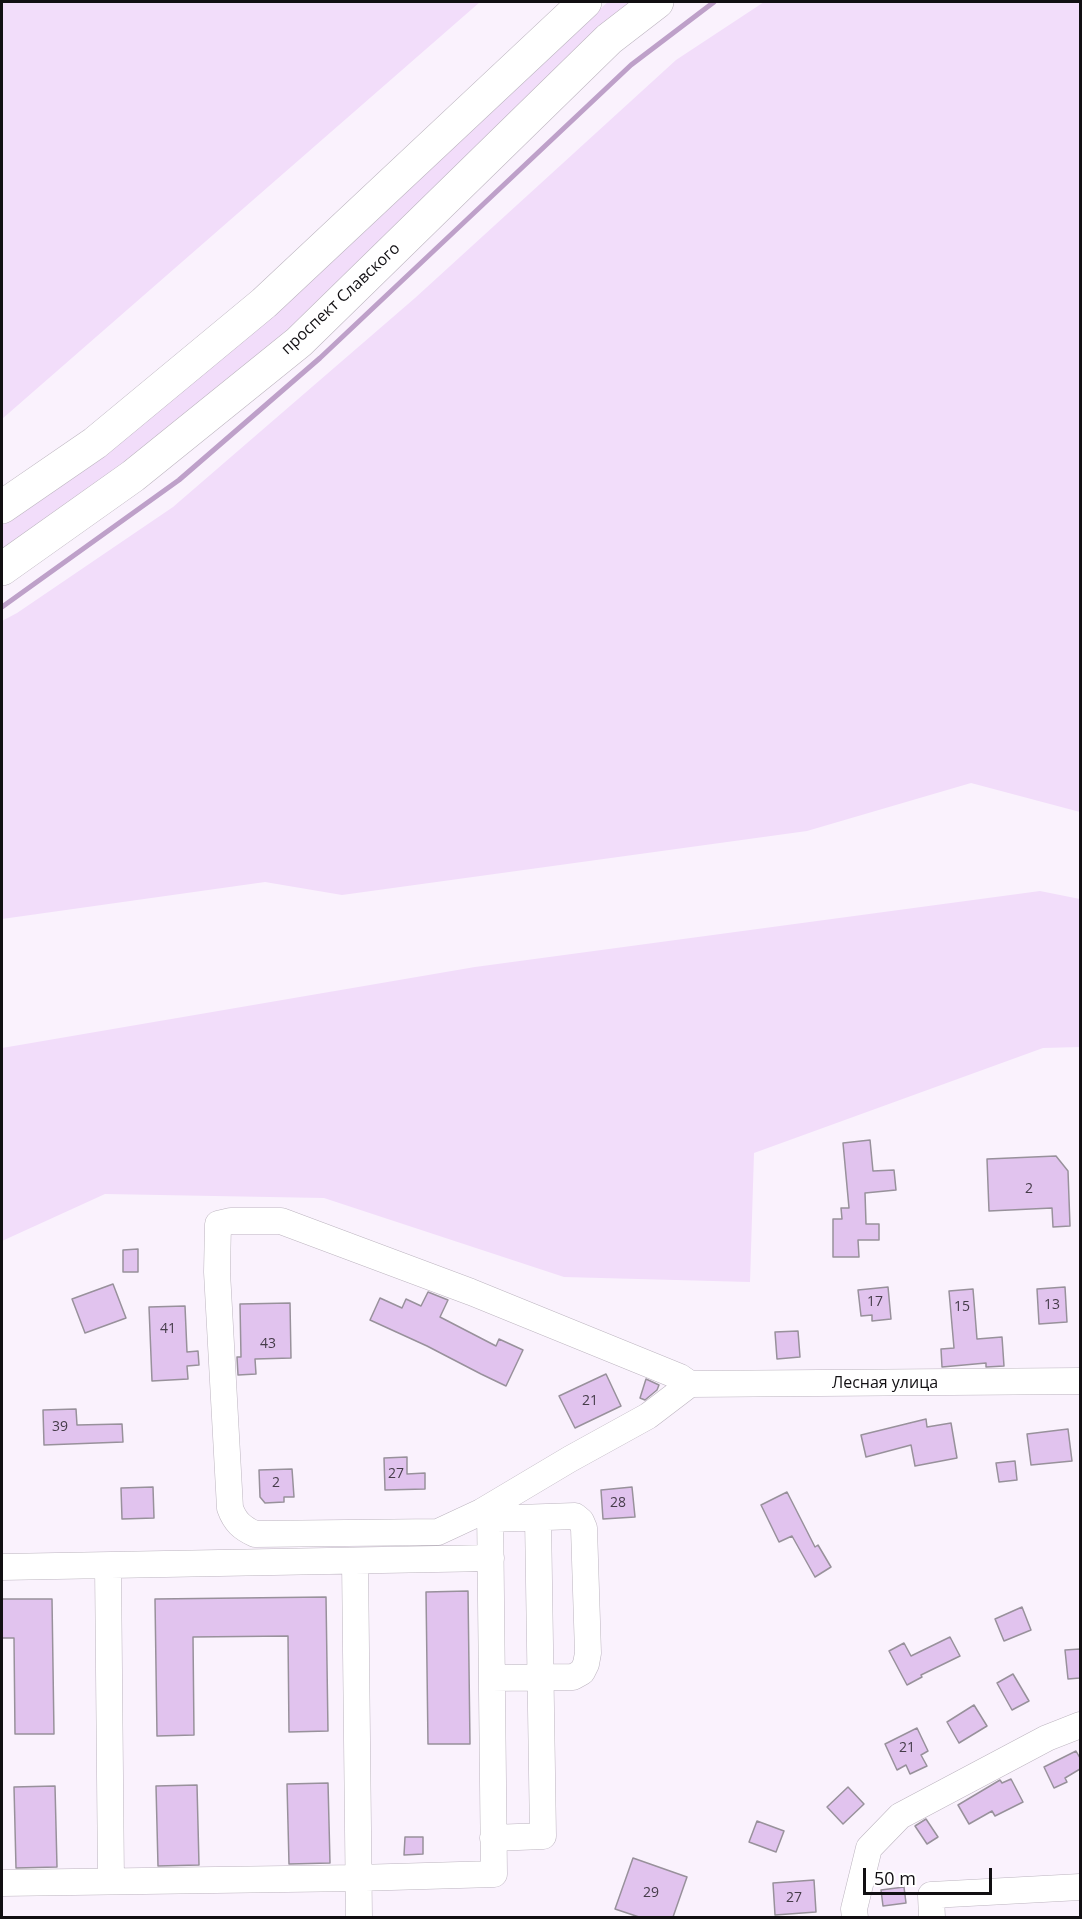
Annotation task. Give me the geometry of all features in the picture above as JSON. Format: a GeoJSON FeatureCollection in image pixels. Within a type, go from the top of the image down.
{"type":"FeatureCollection","features":[{"type":"Feature","properties":{"kind":"main road"},"geometry":{"type":"LineString","coordinates":[[2,507],[95,443],[264,303],[585,2]]}},
{"type":"Feature","properties":{"kind":"main road","name":"проспект Славского"},"geometry":{"type":"LineString","coordinates":[[2,568],[133,476],[299,342],[609,39],[657,2]]}},
{"type":"Feature","properties":{"kind":"street"},"geometry":{"type":"LineString","coordinates":[[231,1221],[281,1221],[482,1296],[680,1377],[690,1384],[648,1416],[570,1459],[490,1513],[438,1532],[255,1534],[243,1529],[234,1519],[230,1508],[217,1272],[218,1224],[231,1221]]}},
{"type":"Feature","properties":{"kind":"street","name":"Лесная улица"},"geometry":{"type":"LineString","coordinates":[[690,1384],[1080,1381]]}},
{"type":"Feature","properties":{"kind":"street"},"geometry":{"type":"LineString","coordinates":[[490,1513],[538,1518],[574,1516],[581,1521],[584,1528],[588,1653],[582,1672],[573,1677],[492,1678]]}},
{"type":"Feature","properties":{"kind":"street"},"geometry":{"type":"LineString","coordinates":[[2,1883],[494,1874],[490,1513]]}},
{"type":"Feature","properties":{"kind":"street"},"geometry":{"type":"LineString","coordinates":[[493,1838],[543,1836],[538,1518]]}},
{"type":"Feature","properties":{"kind":"street"},"geometry":{"type":"LineString","coordinates":[[2,1567],[491,1558]]}},
{"type":"Feature","properties":{"kind":"street"},"geometry":{"type":"LineString","coordinates":[[355,1561],[359,1917]]}},
{"type":"Feature","properties":{"kind":"street"},"geometry":{"type":"LineString","coordinates":[[108,1566],[111,1881]]}},
{"type":"Feature","properties":{"kind":"street"},"geometry":{"type":"LineString","coordinates":[[855,1917],[854,1909],[869,1848],[900,1816],[1047,1738],[1080,1725]]}},
{"type":"Feature","properties":{"kind":"street"},"geometry":{"type":"LineString","coordinates":[[933,1917],[931,1895],[1080,1887]]}},
{"type":"Feature","properties":{"kind":"shaded area"},"geometry":{"type":"Polygon","coordinates":[[[2,2],[480,2],[2,419],[2,2]]]}},
{"type":"Feature","properties":{"kind":"shaded area"},"geometry":{"type":"Polygon","coordinates":[[[608,2],[636,2],[282,338],[117,473],[2,551],[2,523],[608,2]]]}},
{"type":"Feature","properties":{"kind":"shaded area"},"geometry":{"type":"Polygon","coordinates":[[[764,2],[1080,2],[1080,812],[971,783],[807,831],[342,895],[265,882],[2,919],[2,621],[173,507],[415,298],[676,60],[764,2]]]}},
{"type":"Feature","properties":{"kind":"shaded area"},"geometry":{"type":"Polygon","coordinates":[[[1040,891],[1080,899],[1080,1047],[1043,1048],[754,1153],[750,1282],[564,1277],[324,1198],[105,1194],[2,1241],[2,1048],[475,967],[1040,891]]]}},
{"type":"Feature","properties":{"kind":"building"},"geometry":{"type":"Polygon","coordinates":[[[870,1140],[873,1171],[894,1170],[896,1190],[865,1193],[866,1224],[879,1224],[879,1240],[858,1240],[859,1257],[833,1257],[833,1219],[842,1219],[841,1208],[849,1208],[843,1143],[870,1140]]]}},
{"type":"Feature","properties":{"kind":"building"},"geometry":{"type":"Polygon","coordinates":[[[1056,1156],[1068,1171],[1070,1226],[1053,1227],[1052,1208],[989,1211],[987,1159],[1056,1156]]]}},
{"type":"Feature","properties":{"kind":"building"},"geometry":{"type":"Polygon","coordinates":[[[138,1249],[138,1272],[123,1272],[123,1250],[138,1249]]]}},
{"type":"Feature","properties":{"kind":"building"},"geometry":{"type":"Polygon","coordinates":[[[113,1284],[126,1318],[85,1333],[72,1299],[113,1284]]]}},
{"type":"Feature","properties":{"kind":"building"},"geometry":{"type":"Polygon","coordinates":[[[888,1287],[891,1319],[872,1321],[872,1315],[861,1316],[858,1290],[888,1287]]]}},
{"type":"Feature","properties":{"kind":"building"},"geometry":{"type":"Polygon","coordinates":[[[1065,1287],[1067,1322],[1039,1324],[1037,1289],[1065,1287]]]}},
{"type":"Feature","properties":{"kind":"building"},"geometry":{"type":"Polygon","coordinates":[[[973,1289],[977,1339],[1002,1337],[1004,1366],[986,1367],[986,1363],[942,1367],[941,1349],[954,1348],[949,1291],[973,1289]]]}},
{"type":"Feature","properties":{"kind":"building"},"geometry":{"type":"Polygon","coordinates":[[[428,1292],[448,1300],[440,1317],[496,1346],[499,1339],[523,1350],[506,1386],[370,1320],[380,1298],[402,1308],[406,1299],[421,1306],[428,1292]]]}},
{"type":"Feature","properties":{"kind":"building"},"geometry":{"type":"Polygon","coordinates":[[[290,1303],[291,1358],[255,1359],[256,1374],[238,1375],[237,1357],[241,1357],[240,1304],[290,1303]]]}},
{"type":"Feature","properties":{"kind":"building"},"geometry":{"type":"Polygon","coordinates":[[[185,1306],[187,1352],[198,1351],[199,1365],[187,1366],[188,1379],[152,1381],[149,1307],[185,1306]]]}},
{"type":"Feature","properties":{"kind":"building"},"geometry":{"type":"Polygon","coordinates":[[[798,1331],[800,1357],[777,1359],[775,1332],[798,1331]]]}},
{"type":"Feature","properties":{"kind":"building"},"geometry":{"type":"Polygon","coordinates":[[[606,1374],[621,1406],[575,1428],[559,1396],[606,1374]]]}},
{"type":"Feature","properties":{"kind":"building"},"geometry":{"type":"Polygon","coordinates":[[[646,1379],[659,1385],[657,1390],[645,1400],[640,1398],[646,1379]]]}},
{"type":"Feature","properties":{"kind":"building"},"geometry":{"type":"Polygon","coordinates":[[[76,1409],[77,1425],[122,1424],[123,1442],[44,1445],[43,1410],[76,1409]]]}},
{"type":"Feature","properties":{"kind":"building"},"geometry":{"type":"Polygon","coordinates":[[[926,1419],[927,1427],[951,1423],[957,1458],[915,1466],[911,1445],[866,1457],[861,1435],[926,1419]]]}},
{"type":"Feature","properties":{"kind":"building"},"geometry":{"type":"Polygon","coordinates":[[[1068,1429],[1072,1461],[1031,1465],[1027,1434],[1068,1429]]]}},
{"type":"Feature","properties":{"kind":"building"},"geometry":{"type":"Polygon","coordinates":[[[407,1457],[407,1474],[425,1473],[425,1489],[385,1490],[384,1458],[407,1457]]]}},
{"type":"Feature","properties":{"kind":"building"},"geometry":{"type":"Polygon","coordinates":[[[1015,1461],[1017,1480],[999,1482],[996,1463],[1015,1461]]]}},
{"type":"Feature","properties":{"kind":"building"},"geometry":{"type":"Polygon","coordinates":[[[292,1469],[294,1497],[284,1497],[284,1502],[265,1503],[260,1497],[259,1470],[292,1469]]]}},
{"type":"Feature","properties":{"kind":"building"},"geometry":{"type":"Polygon","coordinates":[[[153,1487],[154,1518],[122,1519],[121,1488],[153,1487]]]}},
{"type":"Feature","properties":{"kind":"building"},"geometry":{"type":"Polygon","coordinates":[[[632,1487],[635,1517],[603,1519],[601,1490],[632,1487]]]}},
{"type":"Feature","properties":{"kind":"building"},"geometry":{"type":"Polygon","coordinates":[[[787,1492],[815,1547],[818,1545],[831,1567],[815,1577],[792,1536],[779,1542],[761,1505],[787,1492]]]}},
{"type":"Feature","properties":{"kind":"building"},"geometry":{"type":"Polygon","coordinates":[[[468,1591],[470,1744],[428,1744],[426,1592],[468,1591]]]}},
{"type":"Feature","properties":{"kind":"building"},"geometry":{"type":"Polygon","coordinates":[[[326,1597],[328,1731],[289,1732],[288,1636],[193,1637],[194,1735],[157,1736],[155,1599],[326,1597]]]}},
{"type":"Feature","properties":{"kind":"building"},"geometry":{"type":"Polygon","coordinates":[[[2,1599],[52,1599],[54,1734],[15,1734],[14,1638],[2,1638],[2,1599]]]}},
{"type":"Feature","properties":{"kind":"building"},"geometry":{"type":"Polygon","coordinates":[[[1022,1607],[1031,1630],[1004,1641],[995,1619],[1022,1607]]]}},
{"type":"Feature","properties":{"kind":"building"},"geometry":{"type":"Polygon","coordinates":[[[950,1637],[960,1656],[921,1675],[922,1677],[907,1685],[889,1651],[904,1643],[911,1656],[950,1637]]]}},
{"type":"Feature","properties":{"kind":"building"},"geometry":{"type":"Polygon","coordinates":[[[1080,1649],[1080,1678],[1068,1679],[1065,1650],[1080,1649]]]}},
{"type":"Feature","properties":{"kind":"building"},"geometry":{"type":"Polygon","coordinates":[[[1013,1674],[1029,1701],[1012,1710],[997,1683],[1013,1674]]]}},
{"type":"Feature","properties":{"kind":"building"},"geometry":{"type":"Polygon","coordinates":[[[974,1705],[987,1726],[959,1743],[947,1722],[974,1705]]]}},
{"type":"Feature","properties":{"kind":"building"},"geometry":{"type":"Polygon","coordinates":[[[917,1728],[928,1751],[921,1755],[927,1766],[910,1774],[906,1765],[897,1770],[885,1744],[917,1728]]]}},
{"type":"Feature","properties":{"kind":"building"},"geometry":{"type":"Polygon","coordinates":[[[1076,1751],[1080,1758],[1080,1769],[1065,1778],[1067,1782],[1054,1788],[1044,1767],[1076,1751]]]}},
{"type":"Feature","properties":{"kind":"building"},"geometry":{"type":"Polygon","coordinates":[[[1011,1779],[1023,1802],[995,1816],[992,1811],[969,1824],[958,1805],[1000,1780],[1002,1783],[1011,1779]]]}},
{"type":"Feature","properties":{"kind":"building"},"geometry":{"type":"Polygon","coordinates":[[[328,1783],[330,1863],[289,1864],[287,1784],[328,1783]]]}},
{"type":"Feature","properties":{"kind":"building"},"geometry":{"type":"Polygon","coordinates":[[[197,1785],[199,1865],[158,1866],[156,1786],[197,1785]]]}},
{"type":"Feature","properties":{"kind":"building"},"geometry":{"type":"Polygon","coordinates":[[[55,1786],[57,1867],[16,1868],[14,1787],[55,1786]]]}},
{"type":"Feature","properties":{"kind":"building"},"geometry":{"type":"Polygon","coordinates":[[[848,1787],[864,1804],[843,1824],[827,1807],[848,1787]]]}},
{"type":"Feature","properties":{"kind":"building"},"geometry":{"type":"Polygon","coordinates":[[[926,1819],[938,1837],[927,1844],[915,1826],[926,1819]]]}},
{"type":"Feature","properties":{"kind":"building"},"geometry":{"type":"Polygon","coordinates":[[[757,1821],[784,1831],[776,1852],[749,1842],[757,1821]]]}},
{"type":"Feature","properties":{"kind":"building"},"geometry":{"type":"Polygon","coordinates":[[[405,1837],[423,1837],[423,1854],[404,1855],[405,1837]]]}},
{"type":"Feature","properties":{"kind":"building"},"geometry":{"type":"Polygon","coordinates":[[[633,1858],[687,1877],[673,1917],[639,1917],[615,1909],[633,1858]]]}},
{"type":"Feature","properties":{"kind":"building"},"geometry":{"type":"Polygon","coordinates":[[[814,1880],[816,1912],[775,1915],[773,1883],[814,1880]]]}},
{"type":"Feature","properties":{"kind":"building"},"geometry":{"type":"Polygon","coordinates":[[[904,1887],[906,1903],[883,1906],[881,1890],[904,1887]]]}},
{"type":"Feature","properties":{"kind":"waterway"},"geometry":{"type":"LineString","coordinates":[[2,607],[179,480],[320,358],[631,65],[714,2]]}}]}
